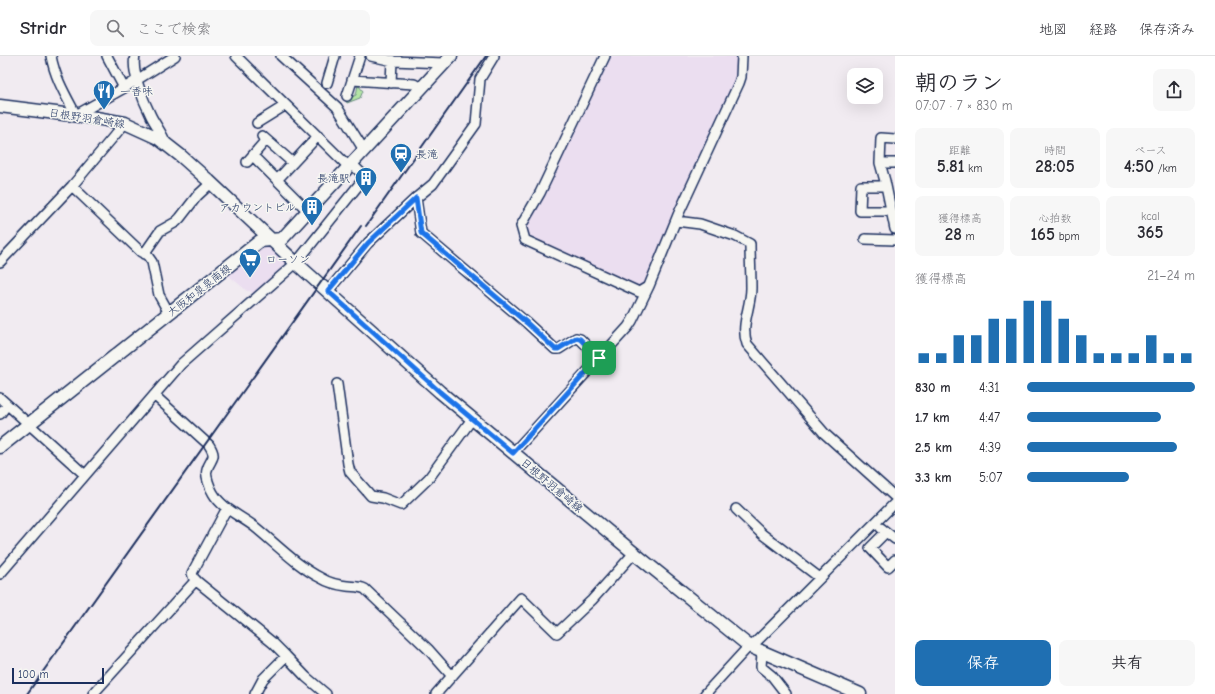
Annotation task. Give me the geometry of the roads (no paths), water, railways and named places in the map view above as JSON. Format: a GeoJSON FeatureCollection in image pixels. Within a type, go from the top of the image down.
{"type":"FeatureCollection","features":[{"type":"Feature","properties":{"kind":"main road","name":"大阪和泉泉南線"},"geometry":{"type":"LineString","coordinates":[[0,447],[260,241],[282,239],[448,60]]}},
{"type":"Feature","properties":{"kind":"main road","name":"日根野羽倉崎線"},"geometry":{"type":"LineString","coordinates":[[0,106],[76,115],[125,123],[158,138],[211,183],[296,263],[440,392],[748,646],[860,694]]}},
{"type":"Feature","properties":{"kind":"street"},"geometry":{"type":"LineString","coordinates":[[50,56],[60,85],[76,115],[124,88],[175,56]]}},
{"type":"Feature","properties":{"kind":"street"},"geometry":{"type":"LineString","coordinates":[[107,56],[124,88]]}},
{"type":"Feature","properties":{"kind":"street"},"geometry":{"type":"LineString","coordinates":[[135,56],[134,60],[137,80],[151,117],[163,134],[166,144]]}},
{"type":"Feature","properties":{"kind":"street"},"geometry":{"type":"LineString","coordinates":[[0,574],[181,364],[296,263],[364,177],[318,136],[236,56]]}},
{"type":"Feature","properties":{"kind":"street"},"geometry":{"type":"LineString","coordinates":[[281,56],[337,107],[364,150]]}},
{"type":"Feature","properties":{"kind":"street"},"geometry":{"type":"LineString","coordinates":[[327,84],[335,56]]}},
{"type":"Feature","properties":{"kind":"street"},"geometry":{"type":"LineString","coordinates":[[348,96],[360,56]]}},
{"type":"Feature","properties":{"kind":"street"},"geometry":{"type":"LineString","coordinates":[[371,56],[393,59],[448,60]]}},
{"type":"Feature","properties":{"kind":"street"},"geometry":{"type":"LineString","coordinates":[[328,291],[368,243],[433,184],[476,124],[480,79],[494,56]]}},
{"type":"Feature","properties":{"kind":"street"},"geometry":{"type":"LineString","coordinates":[[605,56],[540,193],[521,226],[524,240],[639,292],[648,286]]}},
{"type":"Feature","properties":{"kind":"street"},"geometry":{"type":"LineString","coordinates":[[513,453],[632,321],[676,220],[739,83],[741,77],[742,56]]}},
{"type":"Feature","properties":{"kind":"street"},"geometry":{"type":"LineString","coordinates":[[391,83],[393,59]]}},
{"type":"Feature","properties":{"kind":"street"},"geometry":{"type":"LineString","coordinates":[[352,80],[414,84],[421,88]]}},
{"type":"Feature","properties":{"kind":"street"},"geometry":{"type":"LineString","coordinates":[[257,123],[286,105]]}},
{"type":"Feature","properties":{"kind":"street"},"geometry":{"type":"LineString","coordinates":[[0,262],[72,186],[125,123]]}},
{"type":"Feature","properties":{"kind":"street"},"geometry":{"type":"LineString","coordinates":[[277,180],[318,136]]}},
{"type":"Feature","properties":{"kind":"street"},"geometry":{"type":"LineString","coordinates":[[293,163],[264,138],[250,159],[277,180],[308,211]]}},
{"type":"Feature","properties":{"kind":"street"},"geometry":{"type":"LineString","coordinates":[[895,139],[881,138],[880,163],[895,229]]}},
{"type":"Feature","properties":{"kind":"street"},"geometry":{"type":"LineString","coordinates":[[880,163],[895,163]]}},
{"type":"Feature","properties":{"kind":"street"},"geometry":{"type":"LineString","coordinates":[[144,254],[160,231],[180,218],[197,196],[211,183]]}},
{"type":"Feature","properties":{"kind":"street"},"geometry":{"type":"LineString","coordinates":[[72,186],[117,230],[147,255],[152,262],[160,295],[169,314]]}},
{"type":"Feature","properties":{"kind":"street"},"geometry":{"type":"LineString","coordinates":[[886,186],[861,186],[860,211],[891,211]]}},
{"type":"Feature","properties":{"kind":"street"},"geometry":{"type":"LineString","coordinates":[[416,198],[421,233],[527,323],[555,349],[558,349],[576,338],[580,339],[599,358]]}},
{"type":"Feature","properties":{"kind":"street"},"geometry":{"type":"LineString","coordinates":[[676,220],[700,224],[735,236],[750,244],[751,289],[744,327],[744,338],[746,344],[825,434],[895,497]]}},
{"type":"Feature","properties":{"kind":"street"},"geometry":{"type":"LineString","coordinates":[[865,239],[895,240]]}},
{"type":"Feature","properties":{"kind":"street"},"geometry":{"type":"LineString","coordinates":[[337,384],[350,472],[370,496],[383,498],[401,505],[428,478],[472,419]]}},
{"type":"Feature","properties":{"kind":"street"},"geometry":{"type":"LineString","coordinates":[[154,396],[209,445],[214,457],[206,470],[207,477],[213,492],[221,504],[254,527],[289,556],[320,578],[333,584],[360,587],[365,589],[428,649],[452,676]]}},
{"type":"Feature","properties":{"kind":"street"},"geometry":{"type":"LineString","coordinates":[[0,398],[85,475]]}},
{"type":"Feature","properties":{"kind":"street"},"geometry":{"type":"LineString","coordinates":[[0,414],[8,405]]}},
{"type":"Feature","properties":{"kind":"street"},"geometry":{"type":"LineString","coordinates":[[705,694],[748,646],[755,643],[895,503]]}},
{"type":"Feature","properties":{"kind":"street"},"geometry":{"type":"LineString","coordinates":[[227,508],[192,573],[196,580],[273,643],[326,694]]}},
{"type":"Feature","properties":{"kind":"street"},"geometry":{"type":"LineString","coordinates":[[736,509],[762,534],[820,578]]}},
{"type":"Feature","properties":{"kind":"street"},"geometry":{"type":"LineString","coordinates":[[875,524],[895,539]]}},
{"type":"Feature","properties":{"kind":"street"},"geometry":{"type":"LineString","coordinates":[[886,532],[870,548],[888,567],[895,560]]}},
{"type":"Feature","properties":{"kind":"street"},"geometry":{"type":"LineString","coordinates":[[436,694],[521,598],[557,633],[592,600],[634,553]]}},
{"type":"Feature","properties":{"kind":"street"},"geometry":{"type":"LineString","coordinates":[[93,694],[196,580]]}},
{"type":"Feature","properties":{"kind":"street"},"geometry":{"type":"LineString","coordinates":[[762,653],[761,667],[772,676],[786,694]]}},
{"type":"Feature","properties":{"kind":"street"},"geometry":{"type":"LineString","coordinates":[[255,694],[263,679],[286,656]]}},
{"type":"Feature","properties":{"kind":"railway"},"geometry":{"type":"LineString","coordinates":[[366,226],[486,56]]}},
{"type":"Feature","properties":{"kind":"railway"},"geometry":{"type":"LineString","coordinates":[[27,694],[361,226]]}},
{"type":"Feature","properties":{"kind":"place","name":"一香味"},"geometry":{"type":"Point","coordinates":[104,110]}},
{"type":"Feature","properties":{"kind":"place","name":"長滝"},"geometry":{"type":"Point","coordinates":[401,174]}},
{"type":"Feature","properties":{"kind":"place","name":"長滝駅"},"geometry":{"type":"Point","coordinates":[366,198]}},
{"type":"Feature","properties":{"kind":"place","name":"アカウントビル"},"geometry":{"type":"Point","coordinates":[312,226]}},
{"type":"Feature","properties":{"kind":"place","name":"ローソン"},"geometry":{"type":"Point","coordinates":[250,278]}}]}
